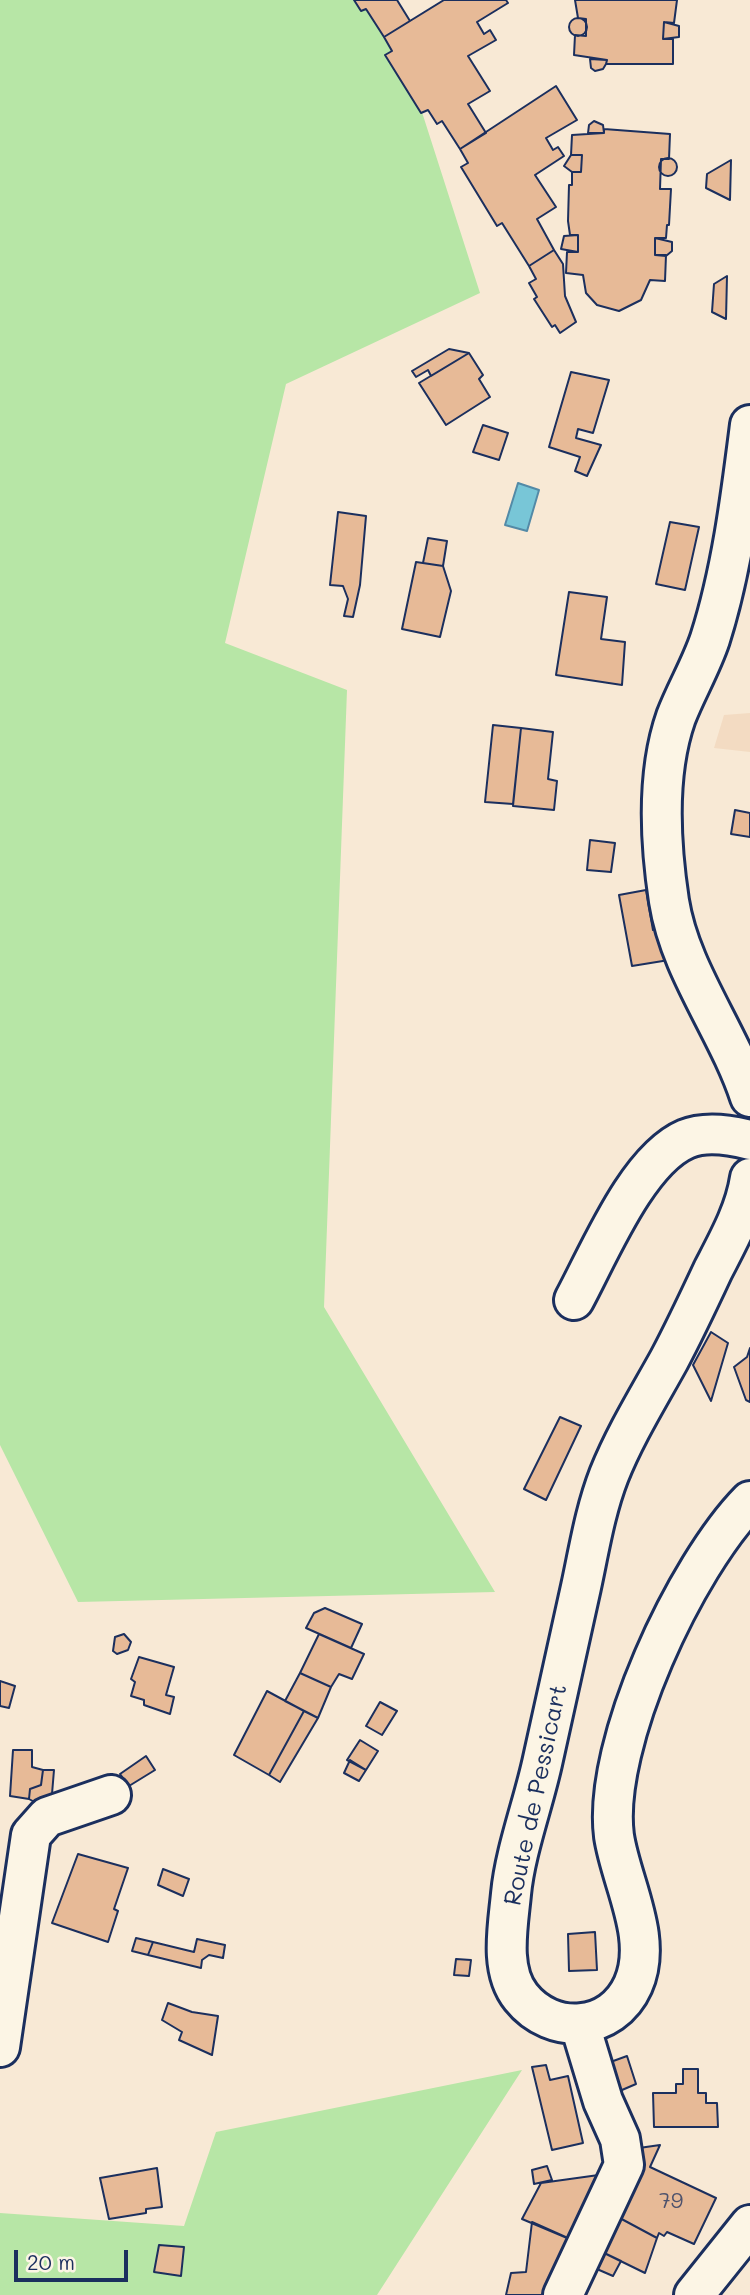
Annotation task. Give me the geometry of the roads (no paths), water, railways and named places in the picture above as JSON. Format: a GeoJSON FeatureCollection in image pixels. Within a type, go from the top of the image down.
{"type":"FeatureCollection","features":[{"type":"Feature","properties":{"kind":"street"},"geometry":{"type":"LineString","coordinates":[[750,425],[733,541],[709,639],[675,719],[662,805],[669,903],[681,949],[725,1034],[750,1097]]}},
{"type":"Feature","properties":{"kind":"street"},"geometry":{"type":"LineString","coordinates":[[574,1300],[640,1177],[670,1148],[695,1136],[715,1135],[750,1140]]}},
{"type":"Feature","properties":{"kind":"street","name":"Route de Pessicart"},"geometry":{"type":"LineString","coordinates":[[580,2025],[556,2023],[531,2010],[516,1993],[506,1966],[511,1889],[536,1793],[595,1523],[608,1478],[626,1435],[671,1356],[733,1232],[750,1178]]}},
{"type":"Feature","properties":{"kind":"street"},"geometry":{"type":"LineString","coordinates":[[563,2295],[624,2165],[620,2139],[603,2101],[580,2025],[603,2018],[622,2004],[633,1984],[641,1960],[639,1938],[614,1833],[614,1793],[620,1748],[646,1681],[691,1584],[739,1513],[750,1502]]}},
{"type":"Feature","properties":{"kind":"street"},"geometry":{"type":"LineString","coordinates":[[0,2047],[31,1835],[47,1817],[111,1795]]}},
{"type":"Feature","properties":{"kind":"street"},"geometry":{"type":"LineString","coordinates":[[694,2295],[750,2225]]}},
{"type":"Feature","properties":{"kind":"water"},"geometry":{"type":"Polygon","coordinates":[[[518,483],[539,490],[527,531],[505,525],[518,483]]]}}]}
